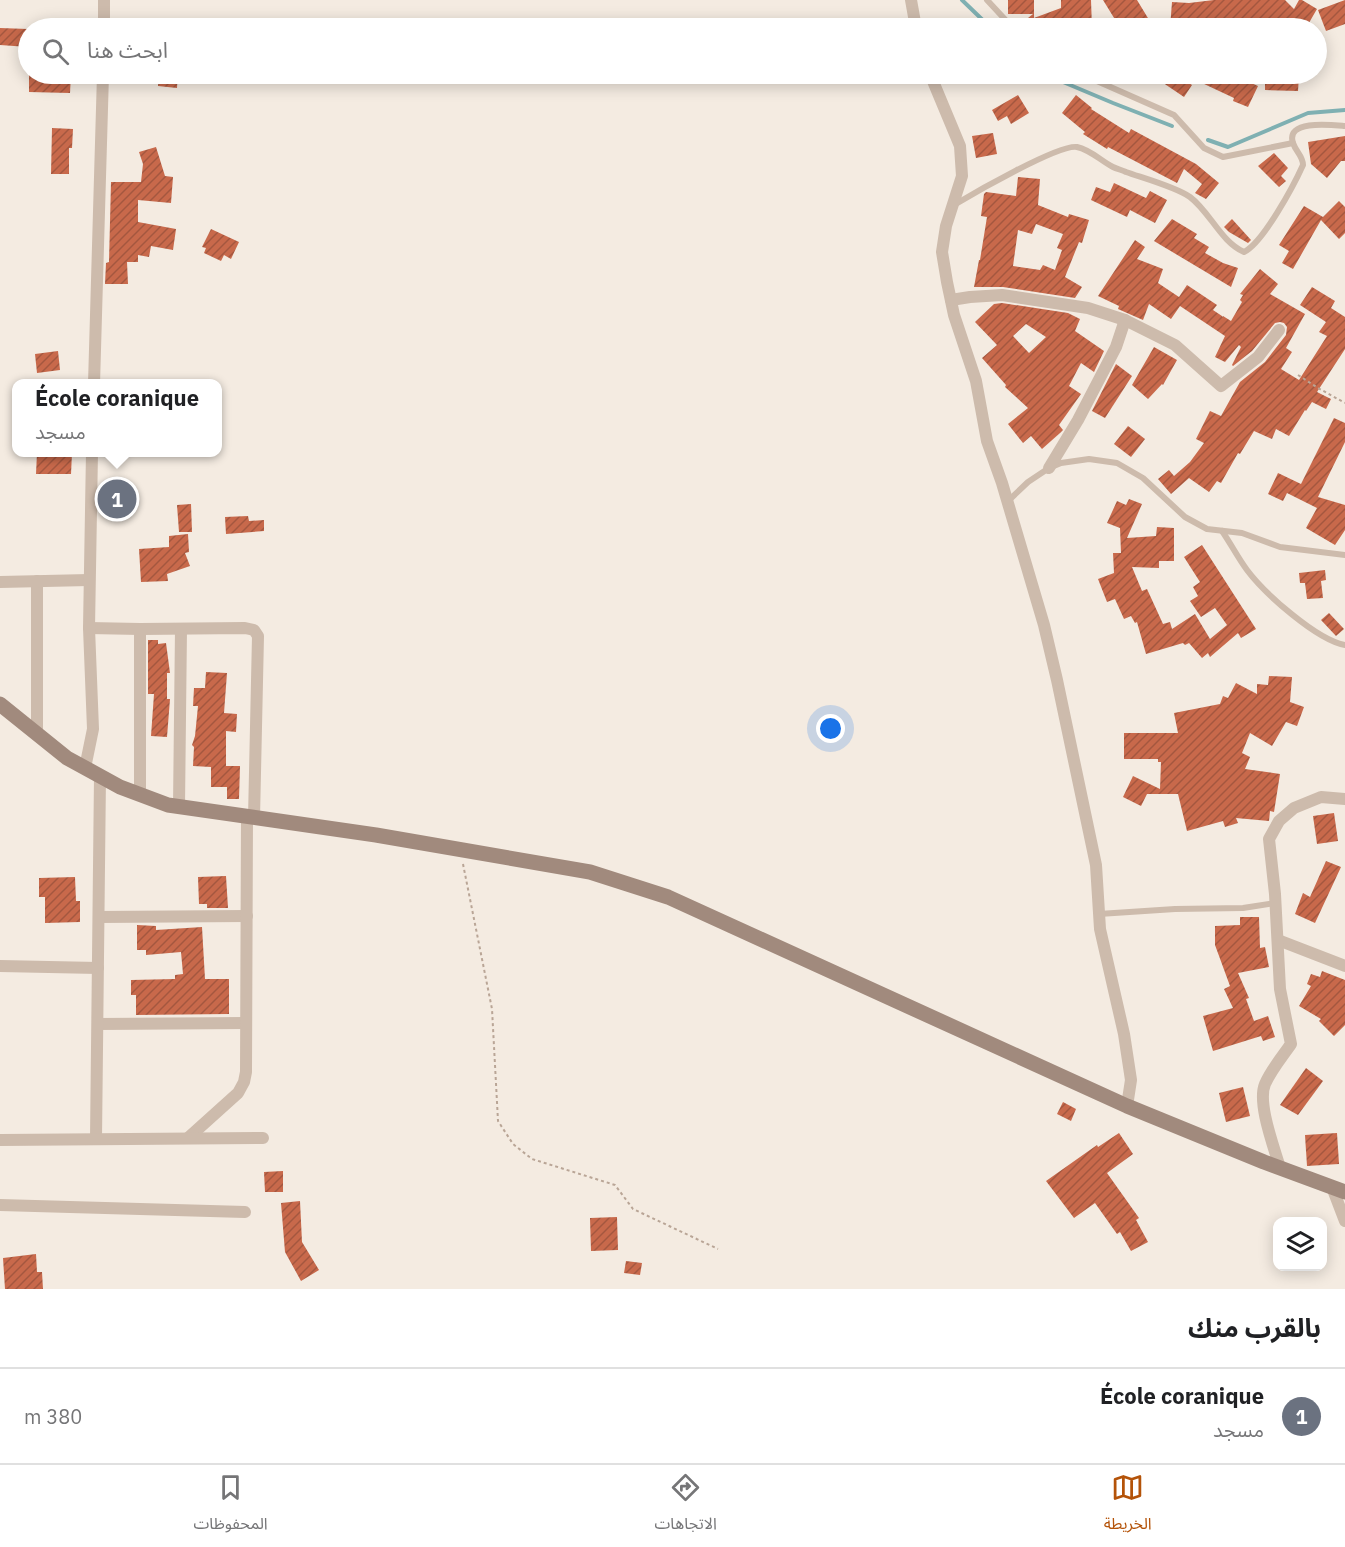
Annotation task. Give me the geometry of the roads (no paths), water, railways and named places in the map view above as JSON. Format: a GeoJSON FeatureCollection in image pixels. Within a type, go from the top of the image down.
{"type":"FeatureCollection","features":[{"type":"Feature","properties":{"kind":"main road"},"geometry":{"type":"LineString","coordinates":[[0,704],[67,758],[120,787],[168,805],[376,835],[590,872],[668,897],[1127,1106],[1339,1190]]}},
{"type":"Feature","properties":{"kind":"street"},"geometry":{"type":"LineString","coordinates":[[104,0],[104,18]]}},
{"type":"Feature","properties":{"kind":"street"},"geometry":{"type":"LineString","coordinates":[[911,0],[914,18]]}},
{"type":"Feature","properties":{"kind":"street"},"geometry":{"type":"LineString","coordinates":[[94,379],[103,84]]}},
{"type":"Feature","properties":{"kind":"street"},"geometry":{"type":"LineString","coordinates":[[934,84],[960,146],[962,176],[946,226],[942,252],[951,300],[976,381],[987,441],[1044,625],[1057,680],[1096,865],[1100,929],[1124,1034],[1131,1080],[1127,1106]]}},
{"type":"Feature","properties":{"kind":"street"},"geometry":{"type":"LineString","coordinates":[[951,300],[1002,295],[1088,308],[1125,320],[1175,345],[1221,386],[1258,357],[1279,330]]}},
{"type":"Feature","properties":{"kind":"street"},"geometry":{"type":"LineString","coordinates":[[1048,468],[1078,420],[1116,347],[1125,320]]}},
{"type":"Feature","properties":{"kind":"street"},"geometry":{"type":"LineString","coordinates":[[85,768],[93,729],[89,628],[92,457]]}},
{"type":"Feature","properties":{"kind":"street"},"geometry":{"type":"LineString","coordinates":[[0,582],[89,580]]}},
{"type":"Feature","properties":{"kind":"street"},"geometry":{"type":"LineString","coordinates":[[37,581],[37,735]]}},
{"type":"Feature","properties":{"kind":"street"},"geometry":{"type":"LineString","coordinates":[[89,628],[245,628],[254,630],[258,636],[246,916],[246,1072],[238,1093],[188,1138]]}},
{"type":"Feature","properties":{"kind":"street"},"geometry":{"type":"LineString","coordinates":[[179,806],[181,628]]}},
{"type":"Feature","properties":{"kind":"street"},"geometry":{"type":"LineString","coordinates":[[140,629],[140,795]]}},
{"type":"Feature","properties":{"kind":"street"},"geometry":{"type":"LineString","coordinates":[[96,1139],[100,776]]}},
{"type":"Feature","properties":{"kind":"street"},"geometry":{"type":"LineString","coordinates":[[1280,1168],[1263,1109],[1264,1086],[1277,1062],[1291,1044],[1280,989],[1276,903],[1269,839],[1279,821],[1294,808],[1321,797],[1345,799]]}},
{"type":"Feature","properties":{"kind":"street"},"geometry":{"type":"LineString","coordinates":[[99,917],[246,916]]}},
{"type":"Feature","properties":{"kind":"street"},"geometry":{"type":"LineString","coordinates":[[1278,940],[1344,964]]}},
{"type":"Feature","properties":{"kind":"street"},"geometry":{"type":"LineString","coordinates":[[0,966],[98,968]]}},
{"type":"Feature","properties":{"kind":"street"},"geometry":{"type":"LineString","coordinates":[[98,1024],[245,1023]]}},
{"type":"Feature","properties":{"kind":"street"},"geometry":{"type":"LineString","coordinates":[[0,1140],[263,1138]]}},
{"type":"Feature","properties":{"kind":"street"},"geometry":{"type":"LineString","coordinates":[[1339,1190],[1345,1221]]}},
{"type":"Feature","properties":{"kind":"street"},"geometry":{"type":"LineString","coordinates":[[0,1205],[245,1212]]}},
{"type":"Feature","properties":{"kind":"lane"},"geometry":{"type":"LineString","coordinates":[[987,0],[1004,18]]}},
{"type":"Feature","properties":{"kind":"lane"},"geometry":{"type":"LineString","coordinates":[[1104,84],[1174,115],[1204,148],[1223,157],[1293,143]]}},
{"type":"Feature","properties":{"kind":"lane"},"geometry":{"type":"LineString","coordinates":[[954,205],[1013,172],[1074,147],[1085,149],[1114,167],[1189,196],[1228,240],[1244,252],[1265,233],[1303,165],[1293,143],[1296,130],[1316,124],[1345,126]]}},
{"type":"Feature","properties":{"kind":"lane"},"geometry":{"type":"LineString","coordinates":[[1007,502],[1028,482],[1048,468],[1060,463],[1089,459],[1117,463],[1143,478],[1185,517],[1207,530],[1242,533],[1280,547],[1345,555]]}},
{"type":"Feature","properties":{"kind":"lane"},"geometry":{"type":"LineString","coordinates":[[1222,531],[1248,572],[1288,611],[1321,636],[1336,644],[1345,645]]}},
{"type":"Feature","properties":{"kind":"lane"},"geometry":{"type":"LineString","coordinates":[[1099,914],[1175,909],[1243,908],[1276,903]]}},
{"type":"Feature","properties":{"kind":"waterway"},"geometry":{"type":"LineString","coordinates":[[962,0],[981,18]]}},
{"type":"Feature","properties":{"kind":"waterway"},"geometry":{"type":"LineString","coordinates":[[1068,84],[1172,126]]}},
{"type":"Feature","properties":{"kind":"waterway"},"geometry":{"type":"LineString","coordinates":[[1208,140],[1228,147],[1308,113],[1345,110]]}},
{"type":"Feature","properties":{"kind":"place","name":"École coranique"},"geometry":{"type":"Point","coordinates":[117,499]}}]}
